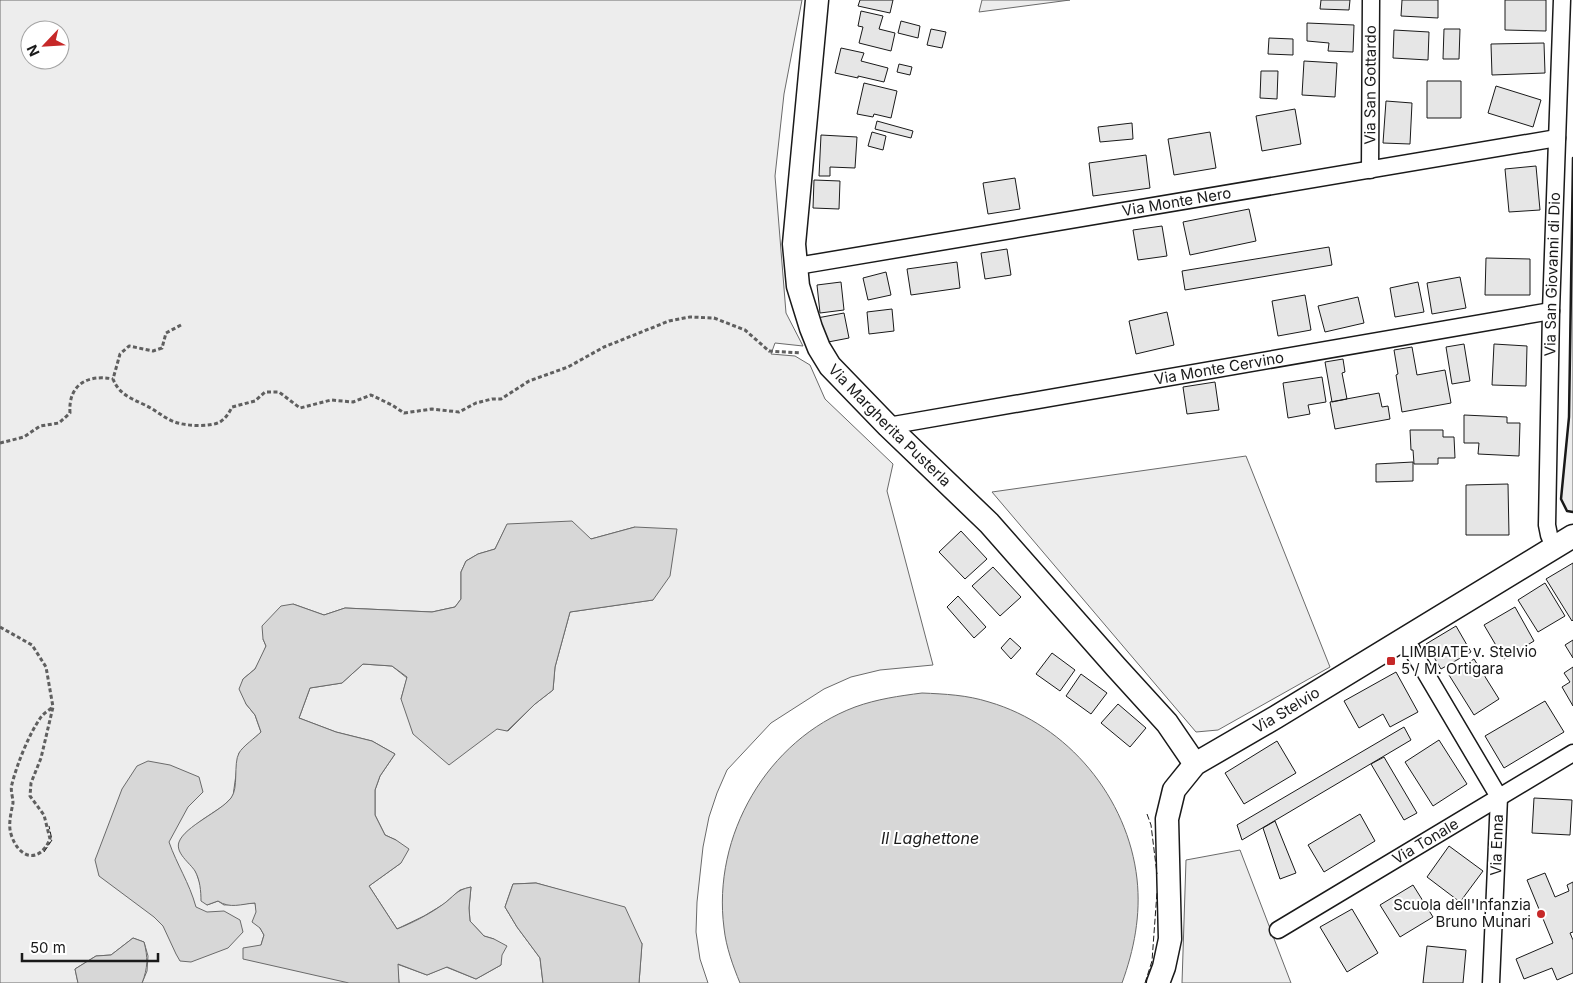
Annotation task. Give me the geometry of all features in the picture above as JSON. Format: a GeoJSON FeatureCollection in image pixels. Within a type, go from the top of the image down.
{"type":"FeatureCollection","features":[{"type":"Feature","properties":{"kind":"street","name":"Via Margherita Pusterla"},"geometry":{"type":"LineString","coordinates":[[817,0],[794,244],[798,286],[811,328],[823,354],[830,366],[888,426],[989,522],[1167,723],[1195,764]]}},
{"type":"Feature","properties":{"kind":"street","name":"Via San Gottardo"},"geometry":{"type":"LineString","coordinates":[[1370,170],[1371,0]]}},
{"type":"Feature","properties":{"kind":"street","name":"Via San Giovanni di Dio"},"geometry":{"type":"LineString","coordinates":[[1562,0],[1551,311],[1547,525],[1549,536],[1564,541]]}},
{"type":"Feature","properties":{"kind":"street","name":"Via Monte Nero"},"geometry":{"type":"LineString","coordinates":[[796,266],[1557,138]]}},
{"type":"Feature","properties":{"kind":"street","name":"Via Monte Cervino"},"geometry":{"type":"LineString","coordinates":[[888,426],[1551,311]]}},
{"type":"Feature","properties":{"kind":"street","name":"Via Stelvio"},"geometry":{"type":"LineString","coordinates":[[1158,983],[1164,967],[1170,939],[1167,819],[1174,790],[1195,764],[1564,541]]}},
{"type":"Feature","properties":{"kind":"street"},"geometry":{"type":"LineString","coordinates":[[1405,638],[1499,797]]}},
{"type":"Feature","properties":{"kind":"street","name":"Via Tonale"},"geometry":{"type":"LineString","coordinates":[[1278,930],[1573,753]]}},
{"type":"Feature","properties":{"kind":"street","name":"Via Enna"},"geometry":{"type":"LineString","coordinates":[[1491,983],[1499,797]]}},
{"type":"Feature","properties":{"kind":"path"},"geometry":{"type":"LineString","coordinates":[[181,325],[166,333],[162,348],[153,351],[129,346],[120,354],[113,379],[120,392],[132,400],[178,423],[197,426],[219,423],[227,417],[232,407],[255,401],[265,392],[279,392],[300,408],[331,400],[353,402],[371,395],[404,413],[432,409],[459,412],[476,403],[492,399],[502,399],[529,381],[568,367],[604,347],[669,321],[690,317],[714,318],[745,330],[769,351],[823,354]]}},
{"type":"Feature","properties":{"kind":"path"},"geometry":{"type":"LineString","coordinates":[[0,444],[24,436],[40,426],[58,423],[70,413],[69,403],[76,387],[82,382],[103,377],[113,379]]}},
{"type":"Feature","properties":{"kind":"path"},"geometry":{"type":"LineString","coordinates":[[0,627],[32,645],[46,667],[53,707],[41,758],[30,783],[30,796],[44,815],[50,839],[38,856],[30,856],[22,853],[11,834],[13,798],[11,786],[33,732],[42,716],[53,707]]}},
{"type":"Feature","properties":{"kind":"shaded area"},"geometry":{"type":"Polygon","coordinates":[[[0,0],[802,0],[784,94],[775,176],[786,313],[803,346],[775,343],[771,354],[795,356],[810,365],[825,399],[893,464],[887,491],[933,665],[880,670],[851,677],[824,689],[771,723],[727,770],[709,817],[703,847],[697,902],[696,932],[700,959],[708,983],[639,983],[642,943],[571,893],[536,883],[513,884],[505,907],[540,958],[543,983],[399,983],[397,964],[427,975],[446,967],[476,979],[501,965],[494,939],[484,936],[470,921],[471,887],[460,890],[444,904],[397,929],[369,886],[401,863],[396,840],[385,835],[375,815],[375,790],[380,776],[395,754],[372,741],[336,732],[299,718],[310,688],[342,683],[363,664],[392,666],[407,678],[401,699],[508,731],[535,704],[553,690],[555,667],[570,612],[653,600],[635,527],[591,539],[507,525],[495,549],[478,554],[466,561],[461,572],[461,599],[455,607],[432,612],[345,608],[324,615],[293,604],[263,639],[266,646],[262,657],[255,669],[243,679],[246,704],[255,715],[261,732],[239,753],[233,796],[223,806],[184,835],[207,905],[218,901],[224,905],[255,903],[260,928],[264,935],[261,945],[349,983],[142,983],[147,971],[148,956],[144,942],[133,938],[111,955],[96,956],[75,969],[78,983],[0,983],[0,0]]]}},
{"type":"Feature","properties":{"kind":"shaded area"},"geometry":{"type":"Polygon","coordinates":[[[982,0],[1070,0],[979,12],[982,0]]]}},
{"type":"Feature","properties":{"kind":"shaded area"},"geometry":{"type":"Polygon","coordinates":[[[1573,158],[1573,512],[1567,511],[1561,499],[1569,417],[1573,158]]]}},
{"type":"Feature","properties":{"kind":"shaded area"},"geometry":{"type":"Polygon","coordinates":[[[1246,456],[1330,667],[1218,730],[1196,732],[992,492],[1246,456]]]}},
{"type":"Feature","properties":{"kind":"shaded area"},"geometry":{"type":"Polygon","coordinates":[[[1240,850],[1291,983],[1182,983],[1186,860],[1240,850]]]}},
{"type":"Feature","properties":{"kind":"water"},"geometry":{"type":"Polygon","coordinates":[[[572,521],[591,539],[635,527],[677,529],[670,576],[653,600],[570,612],[555,667],[553,690],[535,704],[507,731],[497,729],[449,765],[413,734],[401,699],[407,677],[392,666],[363,664],[342,683],[310,688],[299,718],[336,732],[372,741],[395,754],[380,776],[375,790],[375,815],[385,835],[409,849],[401,863],[369,886],[397,929],[426,915],[458,892],[471,887],[470,921],[484,936],[507,946],[502,955],[501,965],[476,979],[447,967],[427,975],[398,964],[399,983],[349,983],[243,959],[243,948],[261,945],[264,935],[260,928],[252,922],[256,912],[255,903],[227,905],[218,901],[207,905],[201,901],[197,874],[181,854],[178,846],[188,830],[219,809],[231,798],[235,788],[236,763],[239,753],[261,732],[255,715],[246,704],[239,689],[243,679],[255,669],[266,646],[263,639],[262,626],[281,606],[293,604],[324,615],[345,608],[432,612],[455,607],[461,599],[461,572],[466,561],[478,554],[495,549],[507,524],[572,521]]]}},
{"type":"Feature","properties":{"kind":"water","name":"Il Laghettone"},"geometry":{"type":"Polygon","coordinates":[[[922,693],[948,694],[972,698],[1018,713],[1044,728],[1068,747],[1089,769],[1107,793],[1121,820],[1131,849],[1137,879],[1138,906],[1136,932],[1122,983],[740,983],[725,935],[723,893],[727,859],[737,826],[752,795],[772,767],[796,743],[824,722],[863,704],[922,693]]]}},
{"type":"Feature","properties":{"kind":"water"},"geometry":{"type":"Polygon","coordinates":[[[148,761],[170,765],[199,777],[203,792],[188,807],[169,842],[196,907],[207,912],[224,911],[240,920],[243,932],[228,948],[191,962],[180,961],[163,926],[154,917],[99,876],[95,860],[122,789],[137,766],[148,761]]]}},
{"type":"Feature","properties":{"kind":"water"},"geometry":{"type":"Polygon","coordinates":[[[536,883],[625,907],[642,944],[639,983],[543,983],[540,958],[505,907],[513,884],[536,883]]]}},
{"type":"Feature","properties":{"kind":"water"},"geometry":{"type":"Polygon","coordinates":[[[133,938],[144,942],[145,947],[147,958],[142,983],[78,983],[75,969],[96,956],[111,955],[133,938]]]}},
{"type":"Feature","properties":{"kind":"building"},"geometry":{"type":"Polygon","coordinates":[[[860,0],[893,0],[890,13],[858,6],[860,0]]]}},
{"type":"Feature","properties":{"kind":"building"},"geometry":{"type":"Polygon","coordinates":[[[1321,0],[1350,0],[1349,10],[1320,9],[1321,0]]]}},
{"type":"Feature","properties":{"kind":"building"},"geometry":{"type":"Polygon","coordinates":[[[1402,0],[1438,0],[1438,18],[1401,16],[1402,0]]]}},
{"type":"Feature","properties":{"kind":"building"},"geometry":{"type":"Polygon","coordinates":[[[1505,0],[1546,0],[1546,31],[1505,30],[1505,0]]]}},
{"type":"Feature","properties":{"kind":"building"},"geometry":{"type":"Polygon","coordinates":[[[861,11],[883,16],[879,29],[895,33],[891,51],[859,43],[863,27],[858,26],[861,11]]]}},
{"type":"Feature","properties":{"kind":"building"},"geometry":{"type":"Polygon","coordinates":[[[901,21],[920,26],[918,38],[898,33],[901,21]]]}},
{"type":"Feature","properties":{"kind":"building"},"geometry":{"type":"Polygon","coordinates":[[[1307,23],[1354,25],[1353,52],[1328,51],[1329,43],[1307,41],[1307,23]]]}},
{"type":"Feature","properties":{"kind":"building"},"geometry":{"type":"Polygon","coordinates":[[[931,29],[946,32],[942,48],[927,45],[931,29]]]}},
{"type":"Feature","properties":{"kind":"building"},"geometry":{"type":"Polygon","coordinates":[[[1444,29],[1460,29],[1459,59],[1443,59],[1444,29]]]}},
{"type":"Feature","properties":{"kind":"building"},"geometry":{"type":"Polygon","coordinates":[[[1394,30],[1429,32],[1428,60],[1393,58],[1394,30]]]}},
{"type":"Feature","properties":{"kind":"building"},"geometry":{"type":"Polygon","coordinates":[[[1269,38],[1293,39],[1293,55],[1268,54],[1269,38]]]}},
{"type":"Feature","properties":{"kind":"building"},"geometry":{"type":"Polygon","coordinates":[[[1544,43],[1545,73],[1492,75],[1491,44],[1544,43]]]}},
{"type":"Feature","properties":{"kind":"building"},"geometry":{"type":"Polygon","coordinates":[[[841,48],[864,53],[861,61],[888,68],[884,82],[835,73],[841,48]]]}},
{"type":"Feature","properties":{"kind":"building"},"geometry":{"type":"Polygon","coordinates":[[[1304,61],[1337,63],[1335,97],[1302,95],[1304,61]]]}},
{"type":"Feature","properties":{"kind":"building"},"geometry":{"type":"Polygon","coordinates":[[[899,64],[912,67],[910,75],[897,72],[899,64]]]}},
{"type":"Feature","properties":{"kind":"building"},"geometry":{"type":"Polygon","coordinates":[[[1261,71],[1278,71],[1277,99],[1260,98],[1261,71]]]}},
{"type":"Feature","properties":{"kind":"building"},"geometry":{"type":"Polygon","coordinates":[[[1427,81],[1461,81],[1461,118],[1427,118],[1427,81]]]}},
{"type":"Feature","properties":{"kind":"building"},"geometry":{"type":"Polygon","coordinates":[[[864,83],[897,91],[891,118],[874,114],[873,117],[857,114],[864,83]]]}},
{"type":"Feature","properties":{"kind":"building"},"geometry":{"type":"Polygon","coordinates":[[[1496,86],[1541,100],[1533,127],[1488,113],[1496,86]]]}},
{"type":"Feature","properties":{"kind":"building"},"geometry":{"type":"Polygon","coordinates":[[[1386,101],[1412,103],[1410,144],[1383,143],[1386,101]]]}},
{"type":"Feature","properties":{"kind":"building"},"geometry":{"type":"Polygon","coordinates":[[[1295,109],[1301,144],[1262,151],[1256,116],[1295,109]]]}},
{"type":"Feature","properties":{"kind":"building"},"geometry":{"type":"Polygon","coordinates":[[[877,121],[913,131],[911,138],[875,129],[877,121]]]}},
{"type":"Feature","properties":{"kind":"building"},"geometry":{"type":"Polygon","coordinates":[[[1132,123],[1133,139],[1100,142],[1098,127],[1132,123]]]}},
{"type":"Feature","properties":{"kind":"building"},"geometry":{"type":"Polygon","coordinates":[[[872,132],[886,136],[883,150],[868,146],[872,132]]]}},
{"type":"Feature","properties":{"kind":"building"},"geometry":{"type":"Polygon","coordinates":[[[1210,132],[1216,168],[1174,175],[1168,139],[1210,132]]]}},
{"type":"Feature","properties":{"kind":"building"},"geometry":{"type":"Polygon","coordinates":[[[821,135],[857,137],[855,168],[830,167],[830,176],[819,176],[821,135]]]}},
{"type":"Feature","properties":{"kind":"building"},"geometry":{"type":"Polygon","coordinates":[[[1146,155],[1150,188],[1093,196],[1089,163],[1146,155]]]}},
{"type":"Feature","properties":{"kind":"building"},"geometry":{"type":"Polygon","coordinates":[[[1536,166],[1540,210],[1509,212],[1505,169],[1536,166]]]}},
{"type":"Feature","properties":{"kind":"building"},"geometry":{"type":"Polygon","coordinates":[[[1015,178],[1020,209],[988,214],[983,183],[1015,178]]]}},
{"type":"Feature","properties":{"kind":"building"},"geometry":{"type":"Polygon","coordinates":[[[814,180],[840,181],[839,209],[813,208],[814,180]]]}},
{"type":"Feature","properties":{"kind":"building"},"geometry":{"type":"Polygon","coordinates":[[[1249,209],[1256,241],[1190,255],[1183,222],[1249,209]]]}},
{"type":"Feature","properties":{"kind":"building"},"geometry":{"type":"Polygon","coordinates":[[[1162,226],[1167,256],[1138,260],[1133,230],[1162,226]]]}},
{"type":"Feature","properties":{"kind":"building"},"geometry":{"type":"Polygon","coordinates":[[[1329,247],[1332,265],[1185,290],[1182,271],[1329,247]]]}},
{"type":"Feature","properties":{"kind":"building"},"geometry":{"type":"Polygon","coordinates":[[[1007,249],[1011,275],[985,279],[981,253],[1007,249]]]}},
{"type":"Feature","properties":{"kind":"building"},"geometry":{"type":"Polygon","coordinates":[[[1486,258],[1530,259],[1530,295],[1485,295],[1486,258]]]}},
{"type":"Feature","properties":{"kind":"building"},"geometry":{"type":"Polygon","coordinates":[[[957,262],[960,288],[911,295],[907,269],[957,262]]]}},
{"type":"Feature","properties":{"kind":"building"},"geometry":{"type":"Polygon","coordinates":[[[886,272],[891,295],[868,300],[863,278],[886,272]]]}},
{"type":"Feature","properties":{"kind":"building"},"geometry":{"type":"Polygon","coordinates":[[[1460,277],[1466,308],[1432,314],[1427,283],[1460,277]]]}},
{"type":"Feature","properties":{"kind":"building"},"geometry":{"type":"Polygon","coordinates":[[[841,282],[844,310],[820,313],[817,285],[841,282]]]}},
{"type":"Feature","properties":{"kind":"building"},"geometry":{"type":"Polygon","coordinates":[[[1418,282],[1424,312],[1395,317],[1390,288],[1418,282]]]}},
{"type":"Feature","properties":{"kind":"building"},"geometry":{"type":"Polygon","coordinates":[[[1305,295],[1311,330],[1278,336],[1272,301],[1305,295]]]}},
{"type":"Feature","properties":{"kind":"building"},"geometry":{"type":"Polygon","coordinates":[[[1358,297],[1364,323],[1325,332],[1318,306],[1358,297]]]}},
{"type":"Feature","properties":{"kind":"building"},"geometry":{"type":"Polygon","coordinates":[[[892,309],[894,331],[869,334],[867,312],[892,309]]]}},
{"type":"Feature","properties":{"kind":"building"},"geometry":{"type":"Polygon","coordinates":[[[1167,312],[1174,345],[1136,354],[1129,321],[1167,312]]]}},
{"type":"Feature","properties":{"kind":"building"},"geometry":{"type":"Polygon","coordinates":[[[844,313],[849,338],[823,343],[817,318],[844,313]]]}},
{"type":"Feature","properties":{"kind":"building"},"geometry":{"type":"Polygon","coordinates":[[[1464,344],[1470,381],[1452,384],[1446,347],[1464,344]]]}},
{"type":"Feature","properties":{"kind":"building"},"geometry":{"type":"Polygon","coordinates":[[[1494,344],[1527,346],[1526,386],[1492,385],[1494,344]]]}},
{"type":"Feature","properties":{"kind":"building"},"geometry":{"type":"Polygon","coordinates":[[[1412,347],[1417,375],[1445,370],[1451,403],[1402,412],[1394,350],[1412,347]]]}},
{"type":"Feature","properties":{"kind":"building"},"geometry":{"type":"Polygon","coordinates":[[[1343,359],[1345,372],[1342,373],[1347,399],[1332,402],[1325,362],[1343,359]]]}},
{"type":"Feature","properties":{"kind":"building"},"geometry":{"type":"Polygon","coordinates":[[[1322,377],[1326,402],[1308,405],[1310,414],[1288,418],[1283,383],[1322,377]]]}},
{"type":"Feature","properties":{"kind":"building"},"geometry":{"type":"Polygon","coordinates":[[[1215,382],[1219,410],[1187,414],[1183,387],[1215,382]]]}},
{"type":"Feature","properties":{"kind":"building"},"geometry":{"type":"Polygon","coordinates":[[[1379,393],[1382,407],[1388,406],[1390,419],[1335,429],[1330,402],[1379,393]]]}},
{"type":"Feature","properties":{"kind":"building"},"geometry":{"type":"Polygon","coordinates":[[[1464,415],[1507,417],[1507,423],[1520,423],[1519,456],[1478,454],[1479,443],[1464,443],[1464,415]]]}},
{"type":"Feature","properties":{"kind":"building"},"geometry":{"type":"Polygon","coordinates":[[[1410,430],[1443,430],[1443,437],[1454,437],[1455,458],[1438,458],[1438,464],[1414,464],[1410,430]]]}},
{"type":"Feature","properties":{"kind":"building"},"geometry":{"type":"Polygon","coordinates":[[[1413,462],[1413,481],[1376,482],[1376,464],[1413,462]]]}},
{"type":"Feature","properties":{"kind":"building"},"geometry":{"type":"Polygon","coordinates":[[[1508,484],[1509,535],[1466,535],[1466,485],[1508,484]]]}},
{"type":"Feature","properties":{"kind":"building"},"geometry":{"type":"Polygon","coordinates":[[[961,531],[987,559],[965,579],[939,552],[961,531]]]}},
{"type":"Feature","properties":{"kind":"building"},"geometry":{"type":"Polygon","coordinates":[[[1573,563],[1573,620],[1572,621],[1546,579],[1573,563]]]}},
{"type":"Feature","properties":{"kind":"building"},"geometry":{"type":"Polygon","coordinates":[[[993,567],[1021,597],[1000,616],[972,586],[993,567]]]}},
{"type":"Feature","properties":{"kind":"building"},"geometry":{"type":"Polygon","coordinates":[[[1545,583],[1565,616],[1538,632],[1518,600],[1545,583]]]}},
{"type":"Feature","properties":{"kind":"building"},"geometry":{"type":"Polygon","coordinates":[[[958,596],[986,627],[974,638],[947,607],[958,596]]]}},
{"type":"Feature","properties":{"kind":"building"},"geometry":{"type":"Polygon","coordinates":[[[1515,607],[1534,641],[1504,659],[1484,625],[1515,607]]]}},
{"type":"Feature","properties":{"kind":"building"},"geometry":{"type":"Polygon","coordinates":[[[1456,626],[1471,652],[1441,669],[1426,644],[1456,626]]]}},
{"type":"Feature","properties":{"kind":"building"},"geometry":{"type":"Polygon","coordinates":[[[1010,638],[1021,648],[1011,659],[1001,648],[1010,638]]]}},
{"type":"Feature","properties":{"kind":"building"},"geometry":{"type":"Polygon","coordinates":[[[1573,640],[1573,658],[1565,645],[1573,640]]]}},
{"type":"Feature","properties":{"kind":"building"},"geometry":{"type":"Polygon","coordinates":[[[1052,653],[1075,670],[1060,691],[1036,674],[1052,653]]]}},
{"type":"Feature","properties":{"kind":"building"},"geometry":{"type":"Polygon","coordinates":[[[1474,659],[1499,699],[1474,715],[1449,675],[1474,659]]]}},
{"type":"Feature","properties":{"kind":"building"},"geometry":{"type":"Polygon","coordinates":[[[1573,667],[1573,706],[1562,687],[1570,682],[1564,673],[1573,667]]]}},
{"type":"Feature","properties":{"kind":"building"},"geometry":{"type":"Polygon","coordinates":[[[1396,672],[1418,712],[1390,727],[1383,714],[1359,728],[1344,701],[1396,672]]]}},
{"type":"Feature","properties":{"kind":"building"},"geometry":{"type":"Polygon","coordinates":[[[1081,674],[1107,693],[1091,714],[1066,696],[1081,674]]]}},
{"type":"Feature","properties":{"kind":"building"},"geometry":{"type":"Polygon","coordinates":[[[1545,701],[1564,732],[1504,768],[1485,736],[1545,701]]]}},
{"type":"Feature","properties":{"kind":"building"},"geometry":{"type":"Polygon","coordinates":[[[1118,704],[1146,728],[1130,747],[1101,723],[1118,704]]]}},
{"type":"Feature","properties":{"kind":"building"},"geometry":{"type":"Polygon","coordinates":[[[1404,727],[1411,740],[1242,840],[1237,825],[1404,727]]]}},
{"type":"Feature","properties":{"kind":"building"},"geometry":{"type":"Polygon","coordinates":[[[1439,740],[1467,784],[1433,806],[1405,762],[1439,740]]]}},
{"type":"Feature","properties":{"kind":"building"},"geometry":{"type":"Polygon","coordinates":[[[1277,741],[1296,773],[1244,804],[1225,773],[1277,741]]]}},
{"type":"Feature","properties":{"kind":"building"},"geometry":{"type":"Polygon","coordinates":[[[1384,757],[1417,813],[1404,820],[1371,764],[1384,757]]]}},
{"type":"Feature","properties":{"kind":"building"},"geometry":{"type":"Polygon","coordinates":[[[1534,798],[1572,800],[1570,835],[1532,833],[1534,798]]]}},
{"type":"Feature","properties":{"kind":"building"},"geometry":{"type":"Polygon","coordinates":[[[1360,814],[1375,841],[1324,872],[1308,845],[1360,814]]]}},
{"type":"Feature","properties":{"kind":"building"},"geometry":{"type":"Polygon","coordinates":[[[1275,821],[1296,873],[1280,879],[1263,828],[1275,821]]]}},
{"type":"Feature","properties":{"kind":"building"},"geometry":{"type":"Polygon","coordinates":[[[1449,846],[1483,871],[1460,902],[1427,877],[1449,846]]]}},
{"type":"Feature","properties":{"kind":"building"},"geometry":{"type":"Polygon","coordinates":[[[1545,873],[1555,897],[1569,891],[1567,885],[1573,882],[1573,932],[1570,933],[1573,940],[1573,973],[1557,980],[1552,968],[1524,979],[1516,959],[1553,943],[1527,880],[1545,873]]]}},
{"type":"Feature","properties":{"kind":"building"},"geometry":{"type":"Polygon","coordinates":[[[1413,885],[1433,917],[1400,937],[1380,905],[1413,885]]]}},
{"type":"Feature","properties":{"kind":"building"},"geometry":{"type":"Polygon","coordinates":[[[1352,909],[1378,953],[1347,972],[1320,927],[1352,909]]]}},
{"type":"Feature","properties":{"kind":"building"},"geometry":{"type":"Polygon","coordinates":[[[1427,946],[1466,950],[1463,983],[1423,983],[1427,946]]]}},
{"type":"Feature","properties":{"kind":"fence"},"geometry":{"type":"LineString","coordinates":[[1147,814],[1151,825],[1157,874]]}},
{"type":"Feature","properties":{"kind":"fence"},"geometry":{"type":"LineString","coordinates":[[44,852],[52,840],[49,826]]}},
{"type":"Feature","properties":{"kind":"fence"},"geometry":{"type":"LineString","coordinates":[[1145,983],[1152,961],[1157,892]]}},
{"type":"Feature","properties":{"kind":"wall"},"geometry":{"type":"LineString","coordinates":[[1573,158],[1569,417],[1561,499],[1567,511],[1573,512]]}},
{"type":"Feature","properties":{"kind":"place","name":"LIMBIATE v. Stelvio 5 / M. Ortigara"},"geometry":{"type":"Point","coordinates":[1391,661]}},
{"type":"Feature","properties":{"kind":"place","name":"Scuola dell'Infanzia Bruno Munari"},"geometry":{"type":"Point","coordinates":[1541,914]}}]}
